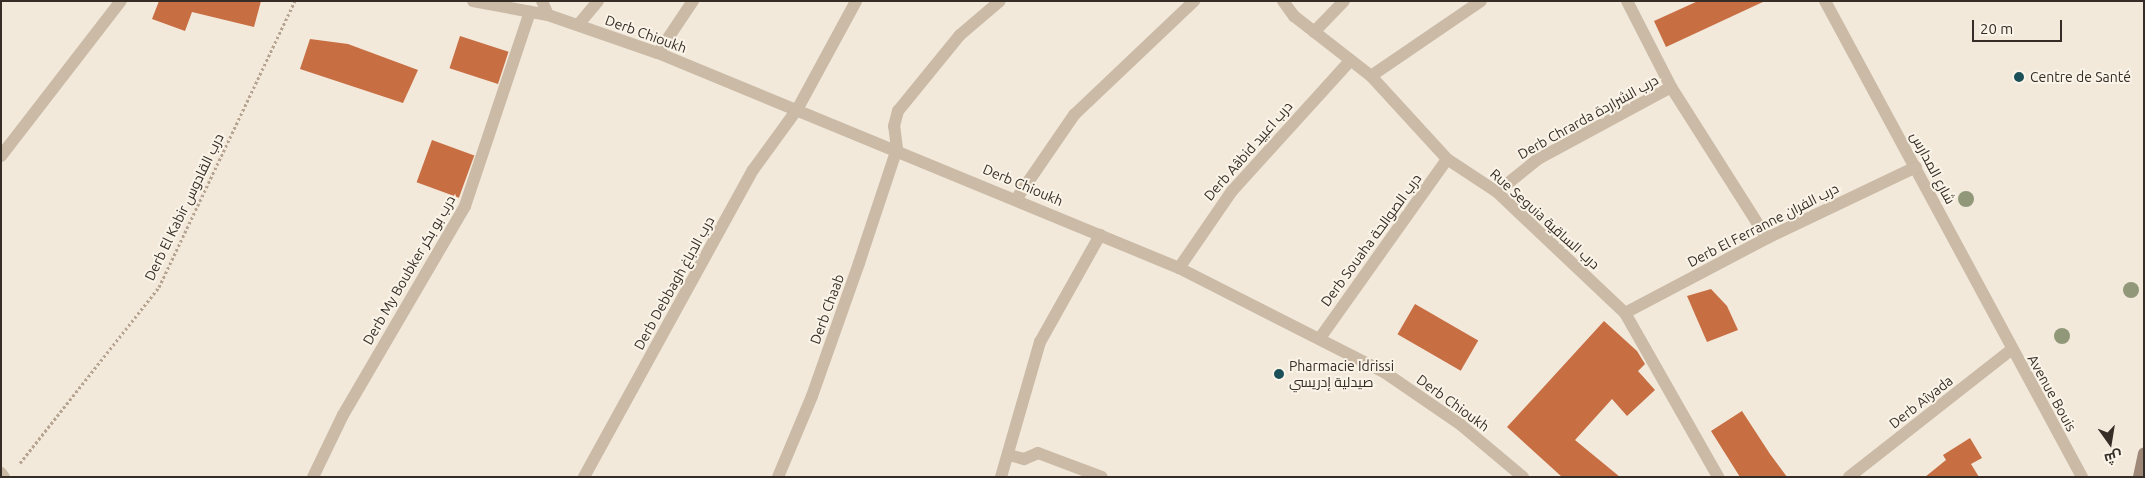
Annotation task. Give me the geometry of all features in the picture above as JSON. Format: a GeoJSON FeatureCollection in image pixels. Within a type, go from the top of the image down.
{"type":"FeatureCollection","features":[{"type":"Feature","properties":{"kind":"main road"},"geometry":{"type":"LineString","coordinates":[[2139,477],[2144,454]]}},
{"type":"Feature","properties":{"kind":"street"},"geometry":{"type":"LineString","coordinates":[[1,156],[121,1]]}},
{"type":"Feature","properties":{"kind":"street","name":"Derb Chioukh"},"geometry":{"type":"LineString","coordinates":[[473,1],[548,15],[658,53],[1017,198],[1179,268],[1384,372],[1461,425],[1523,477]]}},
{"type":"Feature","properties":{"kind":"street"},"geometry":{"type":"LineString","coordinates":[[542,1],[548,15]]}},
{"type":"Feature","properties":{"kind":"street"},"geometry":{"type":"LineString","coordinates":[[578,25],[598,1]]}},
{"type":"Feature","properties":{"kind":"street"},"geometry":{"type":"LineString","coordinates":[[658,53],[693,1]]}},
{"type":"Feature","properties":{"kind":"street","name":"Derb Debbagh درب الدباغ"},"geometry":{"type":"LineString","coordinates":[[584,477],[753,170],[798,108],[856,1]]}},
{"type":"Feature","properties":{"kind":"street"},"geometry":{"type":"LineString","coordinates":[[896,149],[894,126],[908,96],[960,35],[1000,1]]}},
{"type":"Feature","properties":{"kind":"street"},"geometry":{"type":"LineString","coordinates":[[1017,198],[1074,115],[1194,1]]}},
{"type":"Feature","properties":{"kind":"street","name":"Rue Seguia درب الساقية"},"geometry":{"type":"LineString","coordinates":[[1283,1],[1314,32],[1371,76],[1447,159],[1497,192],[1625,313],[1718,477]]}},
{"type":"Feature","properties":{"kind":"street"},"geometry":{"type":"LineString","coordinates":[[1314,32],[1344,1]]}},
{"type":"Feature","properties":{"kind":"street"},"geometry":{"type":"LineString","coordinates":[[1371,76],[1481,1]]}},
{"type":"Feature","properties":{"kind":"street"},"geometry":{"type":"LineString","coordinates":[[1627,1],[1672,87],[1767,238]]}},
{"type":"Feature","properties":{"kind":"street","name":"شارع المدارس"},"geometry":{"type":"LineString","coordinates":[[1825,1],[1916,167],[2011,350]]}},
{"type":"Feature","properties":{"kind":"street","name":"Derb My Boubker درب بو بكر"},"geometry":{"type":"LineString","coordinates":[[314,477],[344,415],[465,206],[530,12]]}},
{"type":"Feature","properties":{"kind":"street","name":"Derb Aâbid درب اعبيد"},"geometry":{"type":"LineString","coordinates":[[1179,268],[1232,191],[1350,61]]}},
{"type":"Feature","properties":{"kind":"street","name":"Derb Chrarda درب الشراردة"},"geometry":{"type":"LineString","coordinates":[[1497,192],[1538,159],[1672,87]]}},
{"type":"Feature","properties":{"kind":"street","name":"Derb Chaab"},"geometry":{"type":"LineString","coordinates":[[778,477],[812,396],[896,149]]}},
{"type":"Feature","properties":{"kind":"street","name":"Derb Souaha درب الصوالحة"},"geometry":{"type":"LineString","coordinates":[[1320,338],[1447,159]]}},
{"type":"Feature","properties":{"kind":"street","name":"Derb El Ferranne درب الفران"},"geometry":{"type":"LineString","coordinates":[[1625,313],[1767,238],[1916,167]]}},
{"type":"Feature","properties":{"kind":"street"},"geometry":{"type":"LineString","coordinates":[[1001,477],[1009,455],[1040,342],[1100,235]]}},
{"type":"Feature","properties":{"kind":"street","name":"Derb Aîyada"},"geometry":{"type":"LineString","coordinates":[[1849,477],[2011,350]]}},
{"type":"Feature","properties":{"kind":"street","name":"Avenue Bouis"},"geometry":{"type":"LineString","coordinates":[[2011,350],[2082,477]]}},
{"type":"Feature","properties":{"kind":"street"},"geometry":{"type":"LineString","coordinates":[[1009,455],[1024,459],[1038,453],[1102,477]]}},
{"type":"Feature","properties":{"kind":"path","name":"Derb El Kabir درب القادوس"},"geometry":{"type":"LineString","coordinates":[[6,474],[159,287],[295,1]]}},
{"type":"Feature","properties":{"kind":"building"},"geometry":{"type":"Polygon","coordinates":[[[159,1],[261,1],[254,27],[192,12],[185,31],[152,19],[159,1]]]}},
{"type":"Feature","properties":{"kind":"building"},"geometry":{"type":"Polygon","coordinates":[[[1698,1],[1765,1],[1666,47],[1654,21],[1698,1]]]}},
{"type":"Feature","properties":{"kind":"building"},"geometry":{"type":"Polygon","coordinates":[[[460,36],[509,52],[498,84],[449,68],[460,36]]]}},
{"type":"Feature","properties":{"kind":"building"},"geometry":{"type":"Polygon","coordinates":[[[310,39],[348,44],[418,70],[403,103],[300,69],[310,39]]]}},
{"type":"Feature","properties":{"kind":"building"},"geometry":{"type":"Polygon","coordinates":[[[432,140],[474,155],[459,198],[417,182],[432,140]]]}},
{"type":"Feature","properties":{"kind":"building"},"geometry":{"type":"Polygon","coordinates":[[[1711,289],[1727,306],[1738,330],[1707,342],[1687,296],[1711,289]]]}},
{"type":"Feature","properties":{"kind":"building"},"geometry":{"type":"Polygon","coordinates":[[[1415,304],[1478,340],[1461,371],[1398,334],[1415,304]]]}},
{"type":"Feature","properties":{"kind":"building"},"geometry":{"type":"Polygon","coordinates":[[[1604,321],[1637,351],[1645,364],[1638,371],[1655,390],[1627,416],[1612,399],[1575,440],[1620,477],[1562,477],[1507,427],[1604,321]]]}},
{"type":"Feature","properties":{"kind":"building"},"geometry":{"type":"Polygon","coordinates":[[[1742,411],[1787,477],[1740,477],[1711,431],[1742,411]]]}},
{"type":"Feature","properties":{"kind":"building"},"geometry":{"type":"Polygon","coordinates":[[[1970,438],[1982,458],[1971,464],[1979,477],[1925,477],[1946,460],[1943,455],[1970,438]]]}},
{"type":"Feature","properties":{"kind":"place","name":"Centre de Santé"},"geometry":{"type":"Point","coordinates":[2019,77]}},
{"type":"Feature","properties":{"kind":"place","name":"Pharmacie Idrissi صيدلية إدريسي"},"geometry":{"type":"Point","coordinates":[1279,374]}}]}
